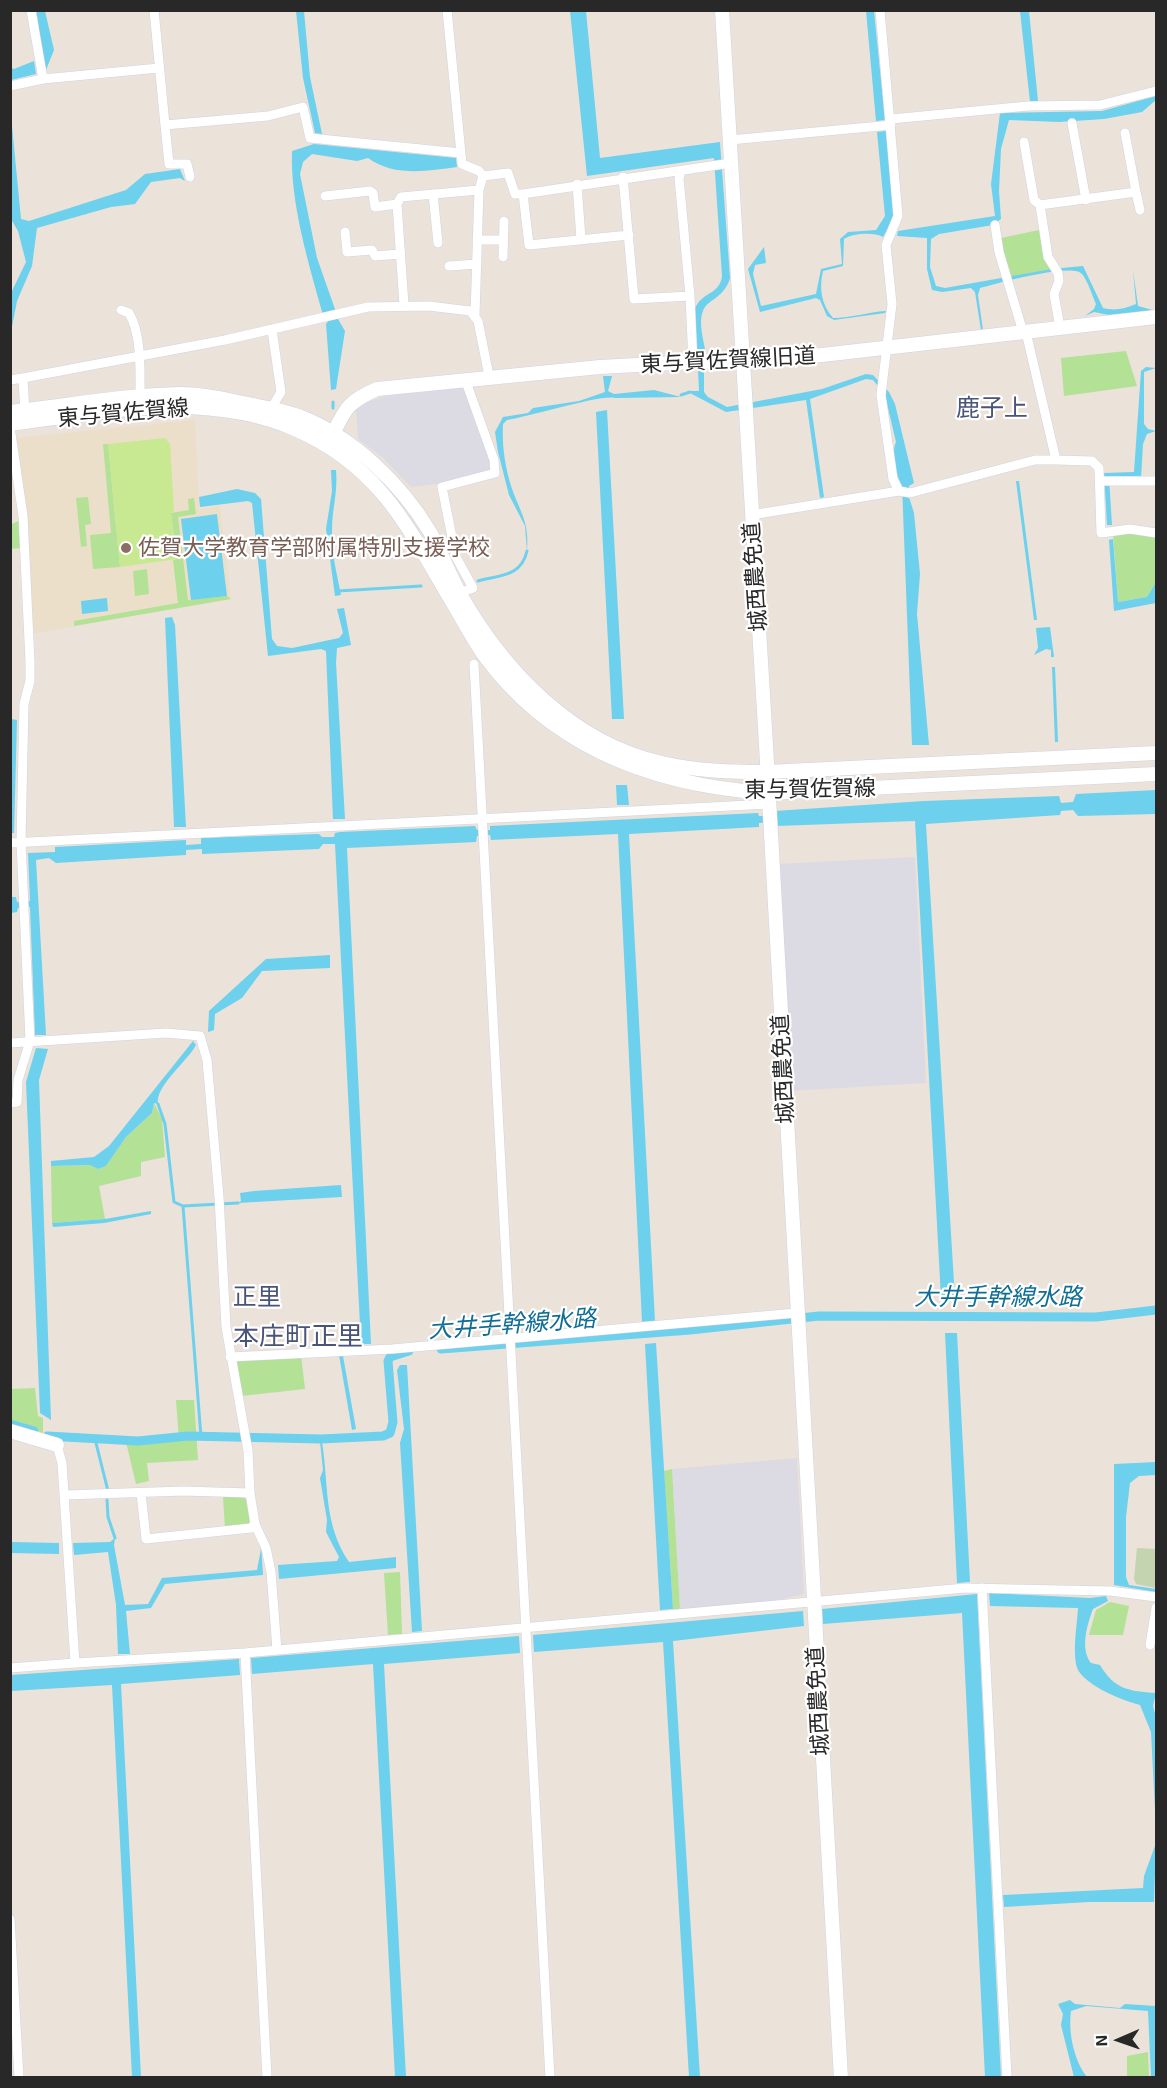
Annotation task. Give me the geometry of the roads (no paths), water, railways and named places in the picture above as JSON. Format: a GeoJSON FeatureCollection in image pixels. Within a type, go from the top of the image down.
{"type":"FeatureCollection","features":[{"type":"Feature","properties":{"kind":"main road","name":"城西農免道"},"geometry":{"type":"LineString","coordinates":[[722,10],[730,140],[723,164],[746,407],[812,1602],[841,2078]]}},
{"type":"Feature","properties":{"kind":"main road","name":"東与賀佐賀線旧道"},"geometry":{"type":"LineString","coordinates":[[330,440],[354,399],[369,392],[489,376],[743,360],[888,347],[1156,317]]}},
{"type":"Feature","properties":{"kind":"main road","name":"東与賀佐賀線"},"geometry":{"type":"LineString","coordinates":[[10,426],[20,415],[140,398],[198,395],[268,414]]}},
{"type":"Feature","properties":{"kind":"main road","name":"東与賀佐賀線"},"geometry":{"type":"LineString","coordinates":[[20,415],[197,406],[302,417],[330,440],[385,494],[421,546],[484,654],[532,708],[571,737],[622,764],[657,776],[701,786],[769,809],[1156,774]]}},
{"type":"Feature","properties":{"kind":"main road","name":"東与賀佐賀線"},"geometry":{"type":"LineString","coordinates":[[330,440],[352,447],[395,484],[429,531],[460,593],[493,646],[541,699],[599,737],[660,763],[705,771],[767,772],[1156,753]]}},
{"type":"Feature","properties":{"kind":"main road"},"geometry":{"type":"LineString","coordinates":[[10,1431],[57,1445]]}},
{"type":"Feature","properties":{"kind":"street"},"geometry":{"type":"LineString","coordinates":[[31,10],[43,79]]}},
{"type":"Feature","properties":{"kind":"street"},"geometry":{"type":"LineString","coordinates":[[154,10],[169,164],[187,164],[190,177]]}},
{"type":"Feature","properties":{"kind":"street"},"geometry":{"type":"LineString","coordinates":[[447,10],[462,164],[479,171],[483,176]]}},
{"type":"Feature","properties":{"kind":"street"},"geometry":{"type":"LineString","coordinates":[[880,10],[898,216],[886,244],[892,303],[881,395],[893,479],[899,491]]}},
{"type":"Feature","properties":{"kind":"street"},"geometry":{"type":"LineString","coordinates":[[10,86],[43,79],[159,68]]}},
{"type":"Feature","properties":{"kind":"street"},"geometry":{"type":"LineString","coordinates":[[730,140],[1028,106],[1100,105],[1156,91]]}},
{"type":"Feature","properties":{"kind":"street"},"geometry":{"type":"LineString","coordinates":[[165,124],[268,116],[303,107],[310,138],[460,153]]}},
{"type":"Feature","properties":{"kind":"street"},"geometry":{"type":"LineString","coordinates":[[1072,123],[1086,200]]}},
{"type":"Feature","properties":{"kind":"street"},"geometry":{"type":"LineString","coordinates":[[1125,133],[1140,210]]}},
{"type":"Feature","properties":{"kind":"street"},"geometry":{"type":"LineString","coordinates":[[1024,142],[1034,200],[1040,205],[1048,257],[1057,270],[1059,281],[1054,294],[1060,328]]}},
{"type":"Feature","properties":{"kind":"street"},"geometry":{"type":"LineString","coordinates":[[483,176],[508,173],[512,190],[515,194],[523,194],[622,177],[723,164]]}},
{"type":"Feature","properties":{"kind":"street"},"geometry":{"type":"LineString","coordinates":[[681,171],[679,178],[690,296],[693,363]]}},
{"type":"Feature","properties":{"kind":"street"},"geometry":{"type":"LineString","coordinates":[[483,176],[479,190],[476,315],[489,376]]}},
{"type":"Feature","properties":{"kind":"street"},"geometry":{"type":"LineString","coordinates":[[622,177],[634,299],[690,296]]}},
{"type":"Feature","properties":{"kind":"street"},"geometry":{"type":"LineString","coordinates":[[577,184],[581,239]]}},
{"type":"Feature","properties":{"kind":"street"},"geometry":{"type":"LineString","coordinates":[[404,305],[397,204],[401,197],[479,190]]}},
{"type":"Feature","properties":{"kind":"street"},"geometry":{"type":"LineString","coordinates":[[325,196],[370,191],[373,193],[375,207],[397,204]]}},
{"type":"Feature","properties":{"kind":"street"},"geometry":{"type":"LineString","coordinates":[[1040,205],[1136,192]]}},
{"type":"Feature","properties":{"kind":"street"},"geometry":{"type":"LineString","coordinates":[[433,194],[438,243]]}},
{"type":"Feature","properties":{"kind":"street"},"geometry":{"type":"LineString","coordinates":[[523,194],[529,245],[629,235]]}},
{"type":"Feature","properties":{"kind":"street"},"geometry":{"type":"LineString","coordinates":[[503,257],[504,221]]}},
{"type":"Feature","properties":{"kind":"street"},"geometry":{"type":"LineString","coordinates":[[995,225],[999,252],[1025,332],[1056,460]]}},
{"type":"Feature","properties":{"kind":"street"},"geometry":{"type":"LineString","coordinates":[[345,232],[347,252],[372,250],[375,256],[400,254]]}},
{"type":"Feature","properties":{"kind":"street"},"geometry":{"type":"LineString","coordinates":[[477,240],[503,240]]}},
{"type":"Feature","properties":{"kind":"street"},"geometry":{"type":"LineString","coordinates":[[449,266],[477,264]]}},
{"type":"Feature","properties":{"kind":"street"},"geometry":{"type":"LineString","coordinates":[[10,380],[272,330],[368,307],[404,305],[448,307],[476,315]]}},
{"type":"Feature","properties":{"kind":"street"},"geometry":{"type":"LineString","coordinates":[[121,310],[129,313],[132,319],[139,357],[140,398]]}},
{"type":"Feature","properties":{"kind":"street"},"geometry":{"type":"LineString","coordinates":[[268,414],[281,392],[272,330]]}},
{"type":"Feature","properties":{"kind":"street"},"geometry":{"type":"LineString","coordinates":[[20,415],[23,378]]}},
{"type":"Feature","properties":{"kind":"street"},"geometry":{"type":"LineString","coordinates":[[460,593],[472,588],[456,557],[442,487],[495,473],[494,460],[465,379]]}},
{"type":"Feature","properties":{"kind":"street"},"geometry":{"type":"LineString","coordinates":[[10,426],[23,516],[28,580],[30,661],[30,681],[24,704],[21,842],[30,1041],[18,1080],[17,1102],[10,1103]]}},
{"type":"Feature","properties":{"kind":"street"},"geometry":{"type":"LineString","coordinates":[[751,515],[899,491],[910,493],[1035,460],[1056,460],[1092,461],[1099,468],[1104,480],[1101,533],[1114,530],[1155,533],[1156,520]]}},
{"type":"Feature","properties":{"kind":"street"},"geometry":{"type":"LineString","coordinates":[[1104,480],[1156,481]]}},
{"type":"Feature","properties":{"kind":"street"},"geometry":{"type":"LineString","coordinates":[[474,663],[550,2078]]}},
{"type":"Feature","properties":{"kind":"street"},"geometry":{"type":"LineString","coordinates":[[10,843],[483,828],[769,809]]}},
{"type":"Feature","properties":{"kind":"street"},"geometry":{"type":"LineString","coordinates":[[10,1042],[166,1033],[200,1036],[207,1060],[230,1357],[245,1437],[255,1524],[266,1548],[271,1572],[277,1650]]}},
{"type":"Feature","properties":{"kind":"street"},"geometry":{"type":"LineString","coordinates":[[230,1357],[392,1349],[509,1338],[796,1319]]}},
{"type":"Feature","properties":{"kind":"street"},"geometry":{"type":"LineString","coordinates":[[392,1349],[397,1359]]}},
{"type":"Feature","properties":{"kind":"street"},"geometry":{"type":"LineString","coordinates":[[57,1445],[62,1463],[65,1495],[75,1663]]}},
{"type":"Feature","properties":{"kind":"street"},"geometry":{"type":"LineString","coordinates":[[65,1495],[183,1491],[250,1493]]}},
{"type":"Feature","properties":{"kind":"street"},"geometry":{"type":"LineString","coordinates":[[141,1493],[146,1539],[251,1528],[255,1524]]}},
{"type":"Feature","properties":{"kind":"street"},"geometry":{"type":"LineString","coordinates":[[982,1588],[1007,2078]]}},
{"type":"Feature","properties":{"kind":"street"},"geometry":{"type":"LineString","coordinates":[[10,1668],[244,1653],[982,1588],[1113,1592],[1156,1597]]}},
{"type":"Feature","properties":{"kind":"street"},"geometry":{"type":"LineString","coordinates":[[1150,1645],[1156,1608]]}},
{"type":"Feature","properties":{"kind":"street"},"geometry":{"type":"LineString","coordinates":[[244,1653],[267,2078]]}},
{"type":"Feature","properties":{"kind":"street"},"geometry":{"type":"LineString","coordinates":[[10,1919],[19,2078]]}},
{"type":"Feature","properties":{"kind":"water"},"geometry":{"type":"Polygon","coordinates":[[[36,11],[45,11],[54,50],[46,70],[42,56],[36,11]]]}},
{"type":"Feature","properties":{"kind":"water"},"geometry":{"type":"Polygon","coordinates":[[[296,11],[304,11],[310,77],[322,134],[315,133],[303,78],[296,11]]]}},
{"type":"Feature","properties":{"kind":"water"},"geometry":{"type":"Polygon","coordinates":[[[570,11],[586,11],[600,158],[720,142],[730,278],[720,295],[703,311],[701,326],[706,354],[697,355],[693,321],[698,303],[719,286],[722,276],[714,158],[587,176],[570,11]]]}},
{"type":"Feature","properties":{"kind":"water"},"geometry":{"type":"Polygon","coordinates":[[[866,11],[874,11],[885,120],[876,121],[866,11]]]}},
{"type":"Feature","properties":{"kind":"water"},"geometry":{"type":"Polygon","coordinates":[[[1020,11],[1029,11],[1038,101],[1030,102],[1020,11]]]}},
{"type":"Feature","properties":{"kind":"water"},"geometry":{"type":"Polygon","coordinates":[[[34,61],[36,74],[11,80],[11,68],[14,69],[34,61]]]}},
{"type":"Feature","properties":{"kind":"water"},"geometry":{"type":"Polygon","coordinates":[[[1156,96],[1156,100],[1142,112],[1104,119],[1059,122],[1009,120],[1001,149],[999,191],[1001,219],[993,225],[939,234],[931,239],[930,267],[936,286],[945,288],[1052,269],[1083,266],[1103,308],[1112,309],[1136,304],[1133,270],[1138,306],[1156,311],[1109,315],[1094,312],[1085,316],[1094,309],[1096,304],[1082,274],[1076,271],[1050,272],[980,288],[978,295],[983,330],[981,330],[975,292],[971,288],[942,292],[932,290],[927,269],[927,238],[897,236],[898,231],[995,216],[991,184],[1000,113],[1102,111],[1156,96]]]}},
{"type":"Feature","properties":{"kind":"water"},"geometry":{"type":"Polygon","coordinates":[[[10,105],[21,219],[29,221],[126,190],[145,174],[180,169],[185,181],[180,178],[151,182],[135,204],[111,207],[37,228],[32,266],[17,301],[11,332],[11,293],[26,262],[18,231],[11,219],[10,105]]]}},
{"type":"Feature","properties":{"kind":"water"},"geometry":{"type":"Polygon","coordinates":[[[886,131],[894,217],[883,237],[864,234],[844,239],[843,266],[823,271],[821,284],[822,296],[833,318],[886,311],[885,313],[834,320],[827,316],[820,300],[816,298],[760,312],[748,269],[764,247],[766,263],[755,265],[753,274],[761,306],[816,294],[821,269],[842,264],[840,239],[848,232],[876,230],[885,216],[877,132],[886,131]]]}},
{"type":"Feature","properties":{"kind":"water"},"geometry":{"type":"Polygon","coordinates":[[[314,144],[456,158],[457,167],[411,171],[389,168],[368,158],[357,161],[312,154],[303,162],[300,174],[317,258],[336,312],[334,319],[338,319],[345,331],[336,389],[331,390],[326,324],[329,320],[323,315],[307,255],[297,213],[292,171],[292,151],[314,144]]]}},
{"type":"Feature","properties":{"kind":"water"},"geometry":{"type":"Polygon","coordinates":[[[1146,367],[1156,368],[1144,372],[1144,424],[1148,429],[1156,431],[1147,434],[1143,444],[1141,478],[1109,478],[1112,525],[1107,525],[1104,473],[1134,472],[1141,371],[1146,367]]]}},
{"type":"Feature","properties":{"kind":"water"},"geometry":{"type":"Polygon","coordinates":[[[698,369],[704,369],[704,392],[708,397],[727,407],[822,389],[866,374],[873,375],[889,392],[895,404],[914,483],[909,486],[909,497],[914,513],[920,574],[917,614],[929,745],[912,745],[902,485],[895,464],[896,442],[885,395],[873,380],[866,379],[810,399],[824,497],[820,498],[806,400],[726,412],[690,393],[690,391],[699,391],[698,369]]]}},
{"type":"Feature","properties":{"kind":"water"},"geometry":{"type":"Polygon","coordinates":[[[603,376],[612,376],[608,391],[614,394],[654,390],[681,397],[607,398],[507,420],[503,424],[507,472],[525,522],[527,551],[525,526],[509,495],[495,432],[503,417],[528,413],[533,408],[579,401],[605,392],[603,376]]]}},
{"type":"Feature","properties":{"kind":"water"},"geometry":{"type":"Polygon","coordinates":[[[607,410],[624,719],[612,719],[596,412],[607,410]]]}},
{"type":"Feature","properties":{"kind":"water"},"geometry":{"type":"Polygon","coordinates":[[[331,470],[336,470],[332,538],[341,595],[335,596],[326,529],[332,491],[331,470]]]}},
{"type":"Feature","properties":{"kind":"water"},"geometry":{"type":"Polygon","coordinates":[[[1016,481],[1019,481],[1037,620],[1034,620],[1016,481]]]}},
{"type":"Feature","properties":{"kind":"water"},"geometry":{"type":"Polygon","coordinates":[[[237,489],[255,493],[261,499],[272,639],[277,646],[292,648],[339,638],[343,633],[337,609],[344,608],[351,645],[337,648],[336,663],[345,819],[333,819],[326,651],[321,649],[268,656],[252,503],[248,501],[200,507],[199,497],[237,489]]]}},
{"type":"Feature","properties":{"kind":"water"},"geometry":{"type":"Polygon","coordinates":[[[217,514],[227,596],[191,600],[181,519],[217,514]]]}},
{"type":"Feature","properties":{"kind":"water"},"geometry":{"type":"Polygon","coordinates":[[[1113,539],[1118,602],[1147,597],[1156,582],[1156,603],[1114,611],[1109,540],[1113,539]]]}},
{"type":"Feature","properties":{"kind":"water"},"geometry":{"type":"Polygon","coordinates":[[[107,598],[108,611],[82,614],[81,601],[107,598]]]}},
{"type":"Feature","properties":{"kind":"water"},"geometry":{"type":"Polygon","coordinates":[[[172,617],[175,625],[186,827],[174,827],[165,618],[172,617]]]}},
{"type":"Feature","properties":{"kind":"water"},"geometry":{"type":"Polygon","coordinates":[[[1050,627],[1054,657],[1051,657],[1051,650],[1046,649],[1034,655],[1038,648],[1036,628],[1050,627]]]}},
{"type":"Feature","properties":{"kind":"water"},"geometry":{"type":"Polygon","coordinates":[[[1052,667],[1055,667],[1058,742],[1055,742],[1052,667]]]}},
{"type":"Feature","properties":{"kind":"water"},"geometry":{"type":"Polygon","coordinates":[[[11,719],[17,720],[14,833],[10,833],[11,719]]]}},
{"type":"Feature","properties":{"kind":"water"},"geometry":{"type":"Polygon","coordinates":[[[616,785],[627,785],[629,805],[617,805],[616,785]]]}},
{"type":"Feature","properties":{"kind":"water"},"geometry":{"type":"Polygon","coordinates":[[[1156,790],[1156,814],[1078,816],[1073,810],[1061,811],[1060,815],[926,824],[955,1299],[941,1298],[915,821],[776,826],[776,822],[759,823],[759,827],[629,834],[655,1321],[642,1322],[618,834],[491,840],[490,835],[477,836],[476,842],[347,848],[371,1344],[361,1344],[335,844],[323,844],[319,849],[202,854],[202,849],[186,850],[186,855],[56,863],[49,858],[36,860],[46,1035],[35,1035],[30,907],[18,908],[17,912],[11,913],[11,897],[16,897],[17,902],[30,901],[28,853],[55,852],[55,847],[186,840],[186,845],[201,844],[201,838],[319,834],[322,837],[334,837],[335,833],[340,832],[475,826],[477,830],[490,830],[490,826],[758,813],[759,816],[775,816],[775,811],[924,801],[1059,796],[1061,803],[1073,802],[1076,794],[1156,790]]]}},
{"type":"Feature","properties":{"kind":"water"},"geometry":{"type":"Polygon","coordinates":[[[330,955],[330,968],[262,971],[242,998],[215,1014],[214,1030],[208,1032],[209,1011],[266,959],[330,955]]]}},
{"type":"Feature","properties":{"kind":"water"},"geometry":{"type":"Polygon","coordinates":[[[193,1041],[196,1045],[166,1082],[158,1097],[158,1104],[154,1103],[152,1113],[126,1137],[106,1166],[98,1169],[90,1165],[51,1166],[51,1161],[94,1157],[109,1146],[193,1041]]]}},
{"type":"Feature","properties":{"kind":"water"},"geometry":{"type":"Polygon","coordinates":[[[36,1048],[48,1049],[39,1080],[51,1420],[40,1413],[26,1082],[36,1048]]]}},
{"type":"Feature","properties":{"kind":"water"},"geometry":{"type":"Polygon","coordinates":[[[341,1185],[342,1197],[238,1203],[241,1201],[240,1193],[341,1185]]]}},
{"type":"Feature","properties":{"kind":"water"},"geometry":{"type":"Polygon","coordinates":[[[151,1211],[151,1214],[104,1223],[53,1227],[52,1223],[105,1219],[151,1211]]]}},
{"type":"Feature","properties":{"kind":"water"},"geometry":{"type":"Polygon","coordinates":[[[945,1333],[957,1333],[970,1582],[957,1583],[945,1333]]]}},
{"type":"Feature","properties":{"kind":"water"},"geometry":{"type":"Polygon","coordinates":[[[656,1343],[673,1609],[660,1610],[645,1344],[656,1343]]]}},
{"type":"Feature","properties":{"kind":"water"},"geometry":{"type":"Polygon","coordinates":[[[339,1355],[343,1356],[356,1429],[352,1430],[339,1355]]]}},
{"type":"Feature","properties":{"kind":"water"},"geometry":{"type":"Polygon","coordinates":[[[400,1365],[407,1365],[422,1631],[412,1632],[400,1443],[404,1429],[397,1370],[400,1365]]]}},
{"type":"Feature","properties":{"kind":"water"},"geometry":{"type":"Polygon","coordinates":[[[320,1442],[322,1442],[331,1518],[335,1533],[349,1562],[396,1557],[396,1568],[279,1579],[278,1565],[337,1561],[339,1557],[326,1532],[327,1520],[320,1478],[323,1470],[320,1442]]]}},
{"type":"Feature","properties":{"kind":"water"},"geometry":{"type":"Polygon","coordinates":[[[1156,1462],[1156,1475],[1139,1476],[1130,1483],[1126,1517],[1126,1577],[1129,1585],[1156,1589],[1156,1592],[1114,1585],[1114,1464],[1156,1462]]]}},
{"type":"Feature","properties":{"kind":"water"},"geometry":{"type":"Polygon","coordinates":[[[256,1535],[261,1545],[263,1575],[165,1584],[151,1608],[126,1611],[130,1654],[118,1654],[116,1605],[108,1552],[74,1555],[73,1543],[110,1542],[115,1538],[114,1545],[125,1605],[148,1604],[162,1578],[257,1570],[261,1549],[256,1535]]]}},
{"type":"Feature","properties":{"kind":"water"},"geometry":{"type":"Polygon","coordinates":[[[11,1542],[59,1543],[59,1554],[11,1553],[11,1542]]]}},
{"type":"Feature","properties":{"kind":"water"},"geometry":{"type":"Polygon","coordinates":[[[989,1593],[1090,1598],[1106,1596],[1108,1601],[1093,1609],[1087,1629],[1086,1651],[1091,1663],[1100,1665],[1111,1680],[1117,1684],[1130,1690],[1156,1693],[1153,1706],[1156,1717],[1156,1830],[1151,1732],[1140,1705],[1102,1690],[1084,1678],[1079,1671],[1075,1650],[1078,1608],[990,1606],[989,1593]]]}},
{"type":"Feature","properties":{"kind":"water"},"geometry":{"type":"Polygon","coordinates":[[[977,1594],[1001,2077],[985,2077],[962,1613],[823,1624],[822,1609],[977,1594]]]}},
{"type":"Feature","properties":{"kind":"water"},"geometry":{"type":"Polygon","coordinates":[[[803,1611],[804,1626],[673,1641],[700,2077],[689,2077],[663,1642],[534,1652],[533,1635],[803,1611]]]}},
{"type":"Feature","properties":{"kind":"water"},"geometry":{"type":"Polygon","coordinates":[[[519,1636],[520,1653],[384,1664],[406,2077],[395,2077],[373,1664],[252,1674],[251,1658],[519,1636]]]}},
{"type":"Feature","properties":{"kind":"water"},"geometry":{"type":"Polygon","coordinates":[[[239,1659],[240,1675],[121,1684],[141,2077],[132,2077],[112,1685],[11,1691],[11,1675],[239,1659]]]}},
{"type":"Feature","properties":{"kind":"water"},"geometry":{"type":"Polygon","coordinates":[[[1156,1843],[1154,1902],[1089,1902],[1004,1907],[1003,1895],[1143,1888],[1144,1876],[1156,1843]]]}},
{"type":"Feature","properties":{"kind":"water"},"geometry":{"type":"Polygon","coordinates":[[[1070,2000],[1075,2004],[1120,2008],[1125,2004],[1156,2006],[1156,2077],[1151,2077],[1148,2011],[1086,2006],[1071,2011],[1070,2028],[1073,2046],[1087,2077],[1074,2077],[1061,2025],[1063,2014],[1058,2004],[1070,2000]]]}},
{"type":"Feature","properties":{"kind":"waterway"},"geometry":{"type":"LineString","coordinates":[[681,395],[690,392]]}},
{"type":"Feature","properties":{"kind":"waterway"},"geometry":{"type":"LineString","coordinates":[[333,402],[333,408]]}},
{"type":"Feature","properties":{"kind":"waterway"},"geometry":{"type":"LineString","coordinates":[[478,581],[509,574],[520,566],[527,551]]}},
{"type":"Feature","properties":{"kind":"waterway"},"geometry":{"type":"LineString","coordinates":[[338,591],[421,586]]}},
{"type":"Feature","properties":{"kind":"waterway"},"geometry":{"type":"LineString","coordinates":[[158,1104],[165,1124],[174,1202],[183,1206],[201,1437]]}},
{"type":"Feature","properties":{"kind":"waterway"},"geometry":{"type":"LineString","coordinates":[[183,1206],[238,1203]]}},
{"type":"Feature","properties":{"kind":"waterway","name":"大井手幹線水路"},"geometry":{"type":"LineString","coordinates":[[441,1349],[690,1330],[819,1316],[1096,1317],[1156,1310]]}},
{"type":"Feature","properties":{"kind":"waterway","name":"大井手幹線水路"},"geometry":{"type":"LineString","coordinates":[[47,1436],[138,1441],[188,1436],[321,1439],[383,1436],[390,1433],[393,1422],[388,1361],[390,1357],[409,1351]]}},
{"type":"Feature","properties":{"kind":"waterway","name":"大井手幹線水路"},"geometry":{"type":"LineString","coordinates":[[10,1424],[34,1431]]}},
{"type":"Feature","properties":{"kind":"waterway"},"geometry":{"type":"LineString","coordinates":[[96,1443],[108,1491]]}},
{"type":"Feature","properties":{"kind":"waterway"},"geometry":{"type":"LineString","coordinates":[[107,1500],[108,1517],[115,1538]]}},
{"type":"Feature","properties":{"kind":"place","name":"佐賀大学教育学部附属特別支援学校"},"geometry":{"type":"Point","coordinates":[126,548]}},
{"type":"Feature","properties":{"kind":"district","name":"鹿子上"},"geometry":{"type":"Point","coordinates":[992,408]}},
{"type":"Feature","properties":{"kind":"district","name":"正里"},"geometry":{"type":"Point","coordinates":[257,1297]}},
{"type":"Feature","properties":{"kind":"district","name":"本庄町正里"},"geometry":{"type":"Point","coordinates":[298,1336]}}]}
